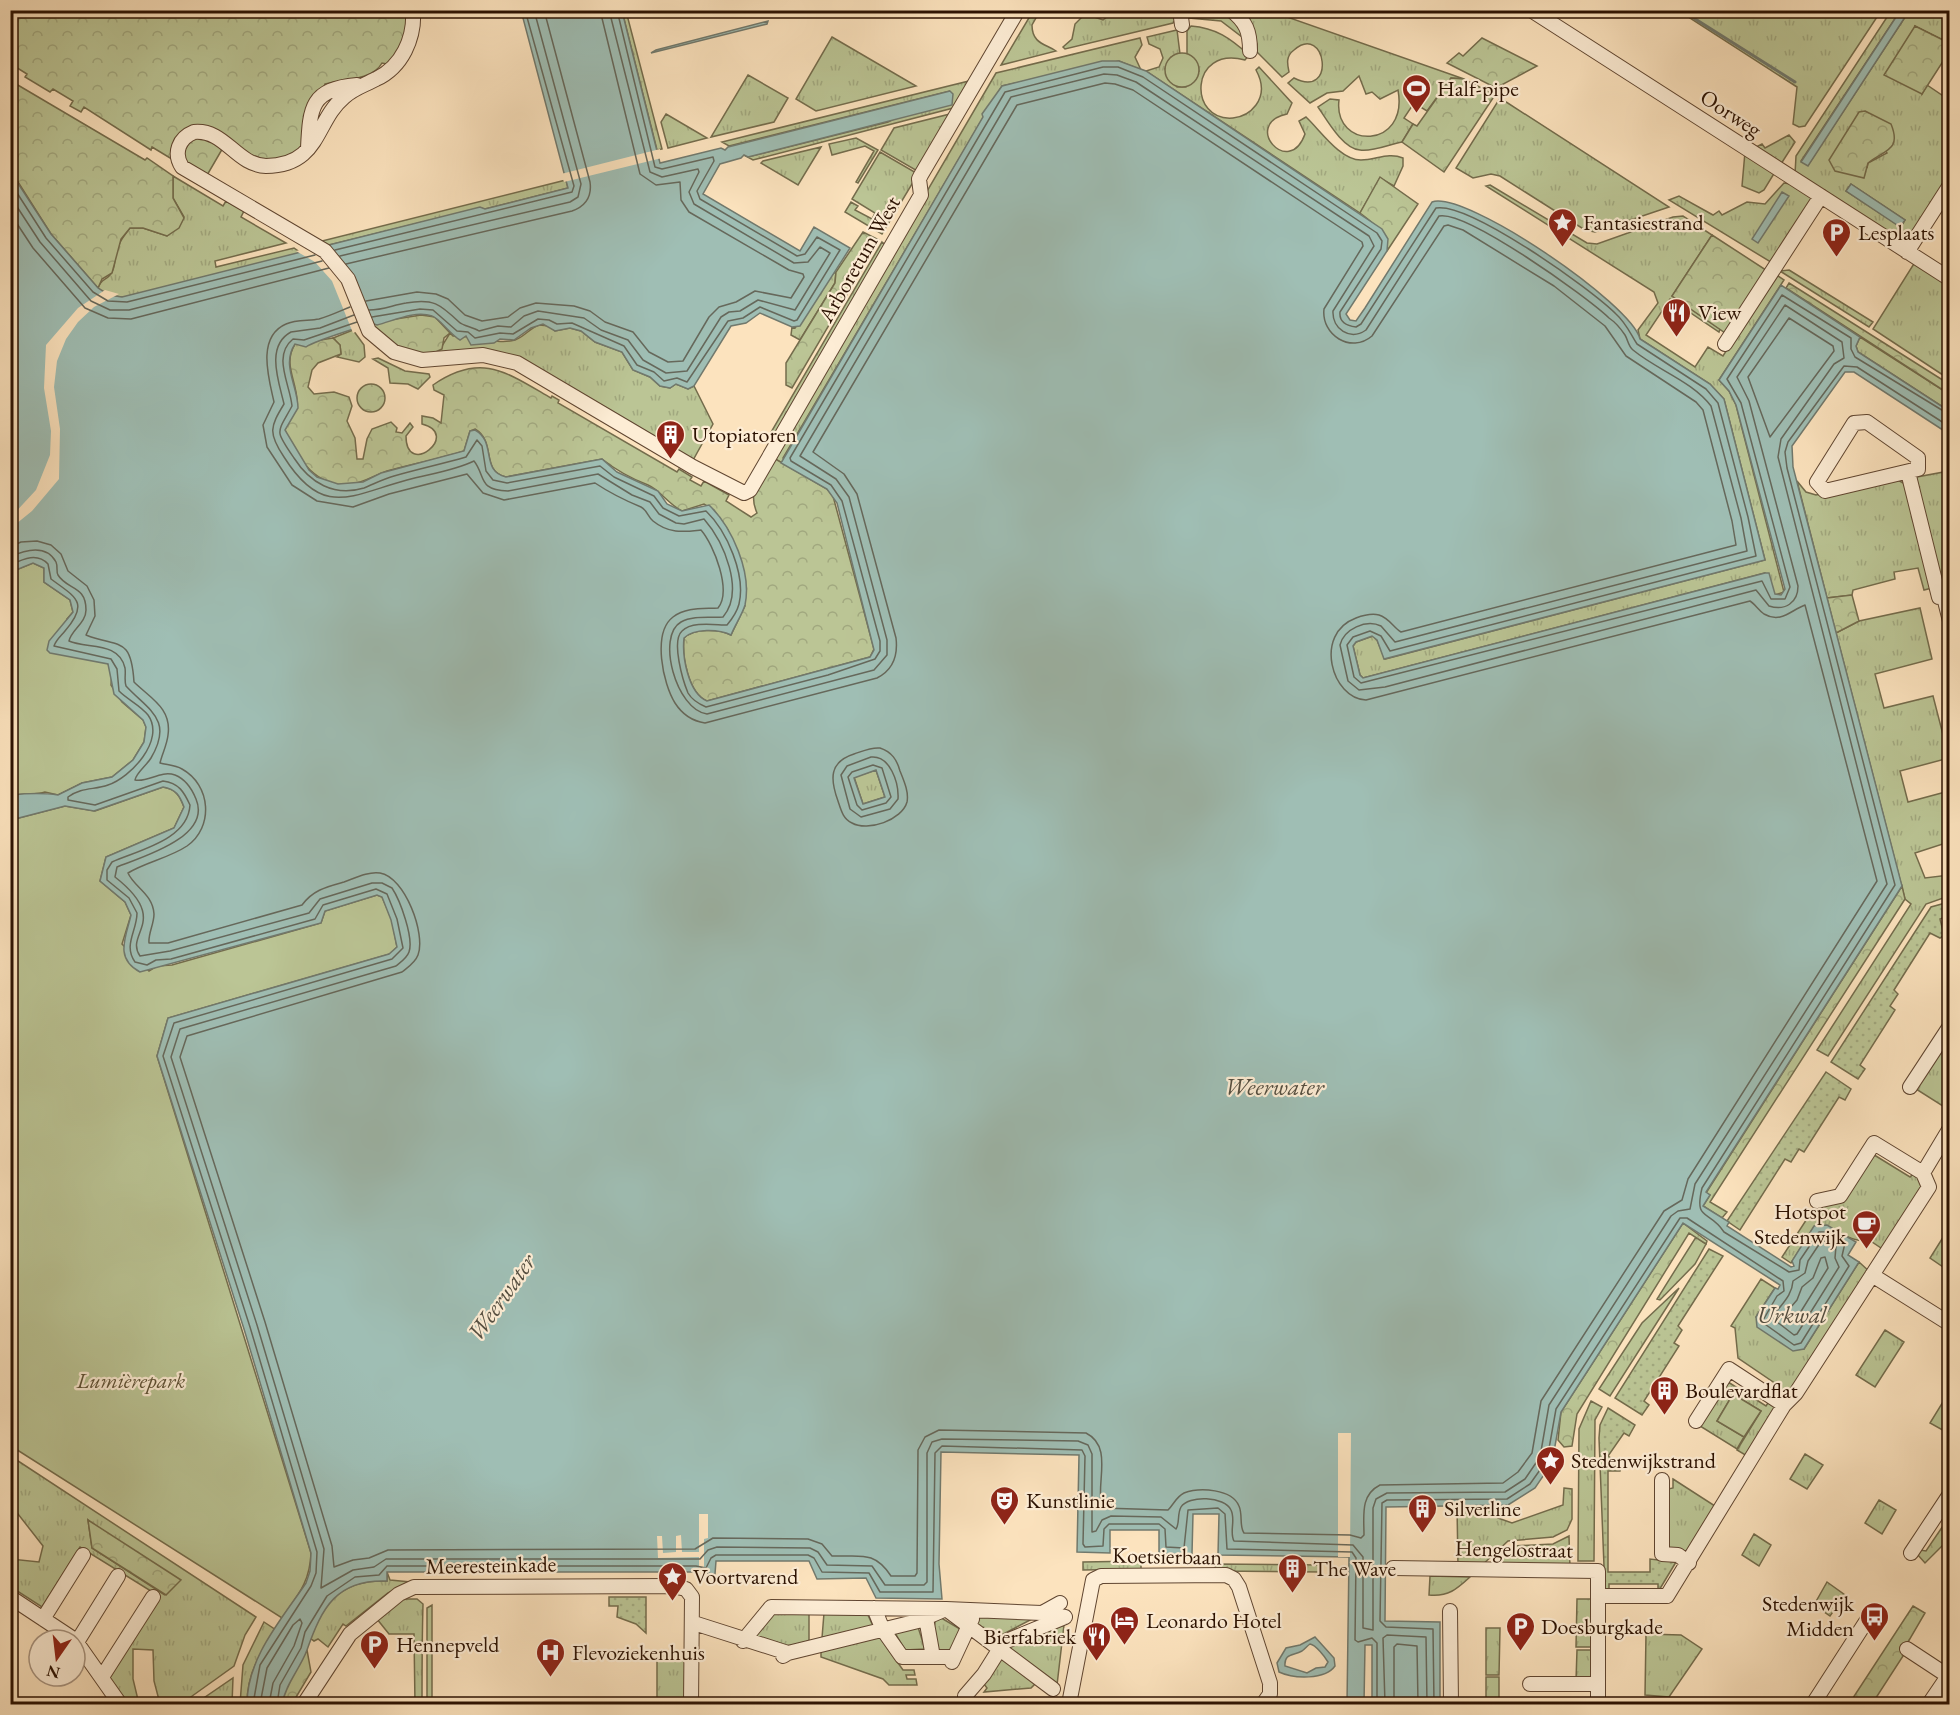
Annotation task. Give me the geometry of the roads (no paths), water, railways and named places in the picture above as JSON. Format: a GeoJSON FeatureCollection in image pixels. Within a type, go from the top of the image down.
{"type":"FeatureCollection","features":[{"type":"Feature","properties":{"kind":"street"},"geometry":{"type":"LineString","coordinates":[[308,148],[310,116],[318,98],[330,90],[377,79],[399,60],[412,33],[413,10]]}},
{"type":"Feature","properties":{"kind":"street","name":"Arboretum West"},"geometry":{"type":"LineString","coordinates":[[308,148],[289,162],[260,165],[244,158],[213,134],[194,132],[179,144],[177,155],[182,167],[315,244],[343,270],[364,323],[374,337],[394,352],[412,359],[430,360],[483,354],[516,363],[693,467],[744,494],[750,489],[921,195],[921,175],[1018,10]]}},
{"type":"Feature","properties":{"kind":"street"},"geometry":{"type":"LineString","coordinates":[[1231,10],[1242,19],[1250,32],[1250,51]]}},
{"type":"Feature","properties":{"kind":"street","name":"Oorweg"},"geometry":{"type":"LineString","coordinates":[[1531,10],[1950,279]]}},
{"type":"Feature","properties":{"kind":"street"},"geometry":{"type":"LineString","coordinates":[[308,148],[320,136],[343,97],[362,84]]}},
{"type":"Feature","properties":{"kind":"street"},"geometry":{"type":"LineString","coordinates":[[1907,252],[1950,185]]}},
{"type":"Feature","properties":{"kind":"street"},"geometry":{"type":"LineString","coordinates":[[1725,344],[1821,196]]}},
{"type":"Feature","properties":{"kind":"street"},"geometry":{"type":"LineString","coordinates":[[1867,422],[1918,458],[1918,469],[1908,471],[1825,491],[1816,482],[1854,423],[1867,422]]}},
{"type":"Feature","properties":{"kind":"street"},"geometry":{"type":"LineString","coordinates":[[1908,471],[1939,597],[1944,597],[1950,621]]}},
{"type":"Feature","properties":{"kind":"street"},"geometry":{"type":"LineString","coordinates":[[1910,1087],[1950,1026]]}},
{"type":"Feature","properties":{"kind":"street"},"geometry":{"type":"LineString","coordinates":[[1923,1173],[1950,1128]]}},
{"type":"Feature","properties":{"kind":"street"},"geometry":{"type":"LineString","coordinates":[[1598,1704],[1598,1596],[1666,1596],[1689,1563],[1784,1405],[1796,1393],[1929,1187],[1923,1173],[1874,1143],[1840,1196],[1817,1201]]}},
{"type":"Feature","properties":{"kind":"street"},"geometry":{"type":"LineString","coordinates":[[1872,1275],[1950,1323]]}},
{"type":"Feature","properties":{"kind":"street"},"geometry":{"type":"LineString","coordinates":[[1696,1421],[1729,1370],[1784,1405]]}},
{"type":"Feature","properties":{"kind":"street"},"geometry":{"type":"LineString","coordinates":[[1662,1480],[1662,1554],[1678,1555],[1689,1563]]}},
{"type":"Feature","properties":{"kind":"street"},"geometry":{"type":"LineString","coordinates":[[1911,1553],[1950,1494]]}},
{"type":"Feature","properties":{"kind":"street"},"geometry":{"type":"LineString","coordinates":[[43,1619],[83,1555]]}},
{"type":"Feature","properties":{"kind":"street","name":"Hengelostraat"},"geometry":{"type":"LineString","coordinates":[[1393,1568],[1598,1571],[1598,1596]]}},
{"type":"Feature","properties":{"kind":"street","name":"Koetsierbaan"},"geometry":{"type":"LineString","coordinates":[[1069,1704],[1093,1581],[1101,1576],[1226,1575],[1234,1579],[1239,1587],[1270,1683],[1270,1694],[1263,1704]]}},
{"type":"Feature","properties":{"kind":"street"},"geometry":{"type":"LineString","coordinates":[[84,1628],[118,1576]]}},
{"type":"Feature","properties":{"kind":"street","name":"Meeresteinkade"},"geometry":{"type":"LineString","coordinates":[[304,1704],[350,1634],[399,1594],[414,1587],[672,1586],[686,1589],[692,1597],[691,1704]]}},
{"type":"Feature","properties":{"kind":"street"},"geometry":{"type":"LineString","coordinates":[[10,1597],[56,1628]]}},
{"type":"Feature","properties":{"kind":"street"},"geometry":{"type":"LineString","coordinates":[[102,1677],[153,1598]]}},
{"type":"Feature","properties":{"kind":"street"},"geometry":{"type":"LineString","coordinates":[[1042,1613],[1060,1603]]}},
{"type":"Feature","properties":{"kind":"street"},"geometry":{"type":"LineString","coordinates":[[743,1640],[771,1607],[976,1609],[1042,1613],[1065,1617],[1004,1642],[984,1674],[965,1696]]}},
{"type":"Feature","properties":{"kind":"street"},"geometry":{"type":"LineString","coordinates":[[874,1608],[883,1630],[902,1657],[918,1659],[933,1657],[953,1660],[976,1609]]}},
{"type":"Feature","properties":{"kind":"street"},"geometry":{"type":"LineString","coordinates":[[697,1624],[785,1654],[883,1630],[946,1609]]}},
{"type":"Feature","properties":{"kind":"street"},"geometry":{"type":"LineString","coordinates":[[946,1609],[1053,1689]]}},
{"type":"Feature","properties":{"kind":"street"},"geometry":{"type":"LineString","coordinates":[[1450,1611],[1451,1704]]}},
{"type":"Feature","properties":{"kind":"street"},"geometry":{"type":"LineString","coordinates":[[926,1617],[933,1657]]}},
{"type":"Feature","properties":{"kind":"street"},"geometry":{"type":"LineString","coordinates":[[1813,1704],[1869,1617]]}},
{"type":"Feature","properties":{"kind":"street"},"geometry":{"type":"LineString","coordinates":[[1907,1649],[1945,1674],[1946,1678],[1929,1704]]}},
{"type":"Feature","properties":{"kind":"street"},"geometry":{"type":"LineString","coordinates":[[87,1656],[120,1704]]}},
{"type":"Feature","properties":{"kind":"street"},"geometry":{"type":"LineString","coordinates":[[1530,1684],[1598,1684]]}},
{"type":"Feature","properties":{"kind":"water","name":"Weerwater"},"geometry":{"type":"Polygon","coordinates":[[[517,11],[622,11],[660,163],[721,148],[725,150],[728,147],[950,91],[953,94],[952,105],[748,157],[744,155],[720,164],[703,194],[800,251],[814,227],[850,248],[800,326],[792,327],[760,313],[746,323],[731,326],[694,386],[688,389],[676,384],[670,388],[660,386],[650,377],[633,370],[622,352],[595,342],[581,331],[570,328],[555,331],[543,324],[531,328],[514,340],[500,339],[494,343],[471,345],[466,336],[460,340],[435,317],[418,314],[377,325],[371,323],[306,347],[295,344],[291,352],[290,368],[298,408],[285,430],[309,470],[317,477],[338,484],[363,482],[381,473],[464,451],[470,431],[475,430],[482,435],[493,469],[506,477],[602,459],[617,472],[658,491],[667,504],[682,511],[709,505],[725,525],[738,551],[746,579],[746,592],[744,609],[731,635],[707,630],[694,632],[684,638],[685,664],[691,682],[700,697],[707,701],[870,657],[874,650],[837,503],[827,489],[781,463],[983,117],[982,114],[1002,86],[1102,61],[1119,61],[1146,71],[1382,229],[1388,239],[1387,251],[1346,314],[1350,320],[1356,321],[1432,202],[1450,203],[1477,213],[1510,231],[1579,277],[1609,301],[1630,323],[1640,339],[1710,384],[1724,399],[1765,560],[1384,659],[1377,640],[1372,636],[1356,642],[1353,646],[1360,675],[1363,678],[1765,573],[1769,573],[1775,594],[1781,595],[1785,589],[1736,405],[1729,391],[1719,380],[1781,285],[1860,337],[1856,346],[1858,352],[1949,411],[1949,434],[1854,372],[1845,372],[1792,446],[1793,467],[1902,886],[1706,1192],[1710,1195],[1703,1206],[1729,1222],[1727,1226],[1791,1267],[1794,1266],[1792,1261],[1814,1226],[1827,1225],[1856,1242],[1848,1255],[1859,1262],[1804,1349],[1793,1351],[1757,1327],[1756,1317],[1775,1288],[1778,1289],[1780,1285],[1683,1223],[1561,1412],[1552,1463],[1535,1488],[1508,1505],[1386,1507],[1385,1621],[1440,1622],[1440,1704],[1372,1704],[1372,1645],[1365,1645],[1364,1704],[1347,1704],[1349,1557],[1218,1555],[1219,1514],[1193,1514],[1192,1554],[1159,1554],[1159,1530],[1110,1530],[1110,1553],[1077,1552],[1079,1455],[941,1452],[939,1564],[942,1599],[876,1598],[866,1578],[817,1579],[809,1561],[716,1561],[715,1574],[697,1572],[387,1572],[387,1581],[356,1585],[334,1599],[326,1609],[282,1704],[247,1704],[249,1687],[259,1655],[276,1625],[306,1583],[310,1571],[311,1553],[244,1329],[157,1056],[168,1018],[389,954],[397,947],[391,920],[382,897],[377,895],[325,911],[321,923],[140,972],[132,966],[124,954],[131,915],[125,902],[100,881],[106,857],[174,828],[184,807],[177,794],[163,787],[94,811],[65,806],[11,820],[11,798],[15,795],[58,795],[82,783],[112,777],[133,760],[144,742],[146,727],[143,720],[114,694],[108,664],[50,653],[47,650],[49,641],[73,612],[70,600],[44,582],[44,568],[33,563],[11,572],[10,171],[51,234],[98,288],[109,295],[122,297],[480,207],[485,209],[568,188],[523,18],[517,11]],[[876,770],[854,778],[863,804],[885,797],[876,770]]]}},
{"type":"Feature","properties":{"kind":"water"},"geometry":{"type":"Polygon","coordinates":[[[1900,11],[1909,11],[1808,166],[1801,162],[1900,11]]]}},
{"type":"Feature","properties":{"kind":"water"},"geometry":{"type":"Polygon","coordinates":[[[768,21],[767,24],[651,53],[656,50],[768,21]]]}},
{"type":"Feature","properties":{"kind":"water"},"geometry":{"type":"Polygon","coordinates":[[[1851,184],[1905,220],[1900,227],[1846,191],[1851,184]]]}},
{"type":"Feature","properties":{"kind":"water"},"geometry":{"type":"Polygon","coordinates":[[[1782,192],[1789,196],[1758,243],[1752,239],[1782,192]]]}},
{"type":"Feature","properties":{"kind":"water"},"geometry":{"type":"Polygon","coordinates":[[[1315,1637],[1334,1658],[1335,1666],[1324,1674],[1309,1677],[1279,1672],[1277,1663],[1286,1648],[1300,1645],[1315,1637]],[[1312,1645],[1288,1657],[1285,1666],[1307,1673],[1316,1668],[1325,1667],[1328,1662],[1312,1645]]]}},
{"type":"Feature","properties":{"kind":"waterway"},"geometry":{"type":"LineString","coordinates":[[1681,10],[1795,82]]}},
{"type":"Feature","properties":{"kind":"place","name":"Half-pipe"},"geometry":{"type":"Point","coordinates":[1416,114]}},
{"type":"Feature","properties":{"kind":"place","name":"Fantasiestrand"},"geometry":{"type":"Point","coordinates":[1562,248]}},
{"type":"Feature","properties":{"kind":"place","name":"Lesplaats"},"geometry":{"type":"Point","coordinates":[1837,258]}},
{"type":"Feature","properties":{"kind":"place","name":"View"},"geometry":{"type":"Point","coordinates":[1677,338]}},
{"type":"Feature","properties":{"kind":"place","name":"Utopiatoren"},"geometry":{"type":"Point","coordinates":[671,460]}},
{"type":"Feature","properties":{"kind":"place","name":"Hotspot Stedenwijk"},"geometry":{"type":"Point","coordinates":[1867,1250]}},
{"type":"Feature","properties":{"kind":"place","name":"Boulevardflat"},"geometry":{"type":"Point","coordinates":[1664,1416]}},
{"type":"Feature","properties":{"kind":"place","name":"Stedenwijkstrand"},"geometry":{"type":"Point","coordinates":[1550,1486]}},
{"type":"Feature","properties":{"kind":"place","name":"Kunstlinie"},"geometry":{"type":"Point","coordinates":[1005,1526]}},
{"type":"Feature","properties":{"kind":"place","name":"Silverline"},"geometry":{"type":"Point","coordinates":[1423,1534]}},
{"type":"Feature","properties":{"kind":"place","name":"The Wave"},"geometry":{"type":"Point","coordinates":[1292,1594]}},
{"type":"Feature","properties":{"kind":"place","name":"Voortvarend"},"geometry":{"type":"Point","coordinates":[672,1602]}},
{"type":"Feature","properties":{"kind":"place","name":"Stedenwijk Midden"},"geometry":{"type":"Point","coordinates":[1875,1642]}},
{"type":"Feature","properties":{"kind":"place","name":"Leonardo Hotel"},"geometry":{"type":"Point","coordinates":[1125,1646]}},
{"type":"Feature","properties":{"kind":"place","name":"Doesburgkade"},"geometry":{"type":"Point","coordinates":[1520,1652]}},
{"type":"Feature","properties":{"kind":"place","name":"Bierfabriek"},"geometry":{"type":"Point","coordinates":[1097,1662]}},
{"type":"Feature","properties":{"kind":"place","name":"Hennepveld"},"geometry":{"type":"Point","coordinates":[375,1670]}},
{"type":"Feature","properties":{"kind":"place","name":"Flevoziekenhuis"},"geometry":{"type":"Point","coordinates":[551,1678]}},
{"type":"Feature","properties":{"kind":"water label","name":"Urkwal"},"geometry":{"type":"Point","coordinates":[1792,1314]}},
{"type":"Feature","properties":{"kind":"park label","name":"Lumièrepark"},"geometry":{"type":"Point","coordinates":[131,1380]}}]}
